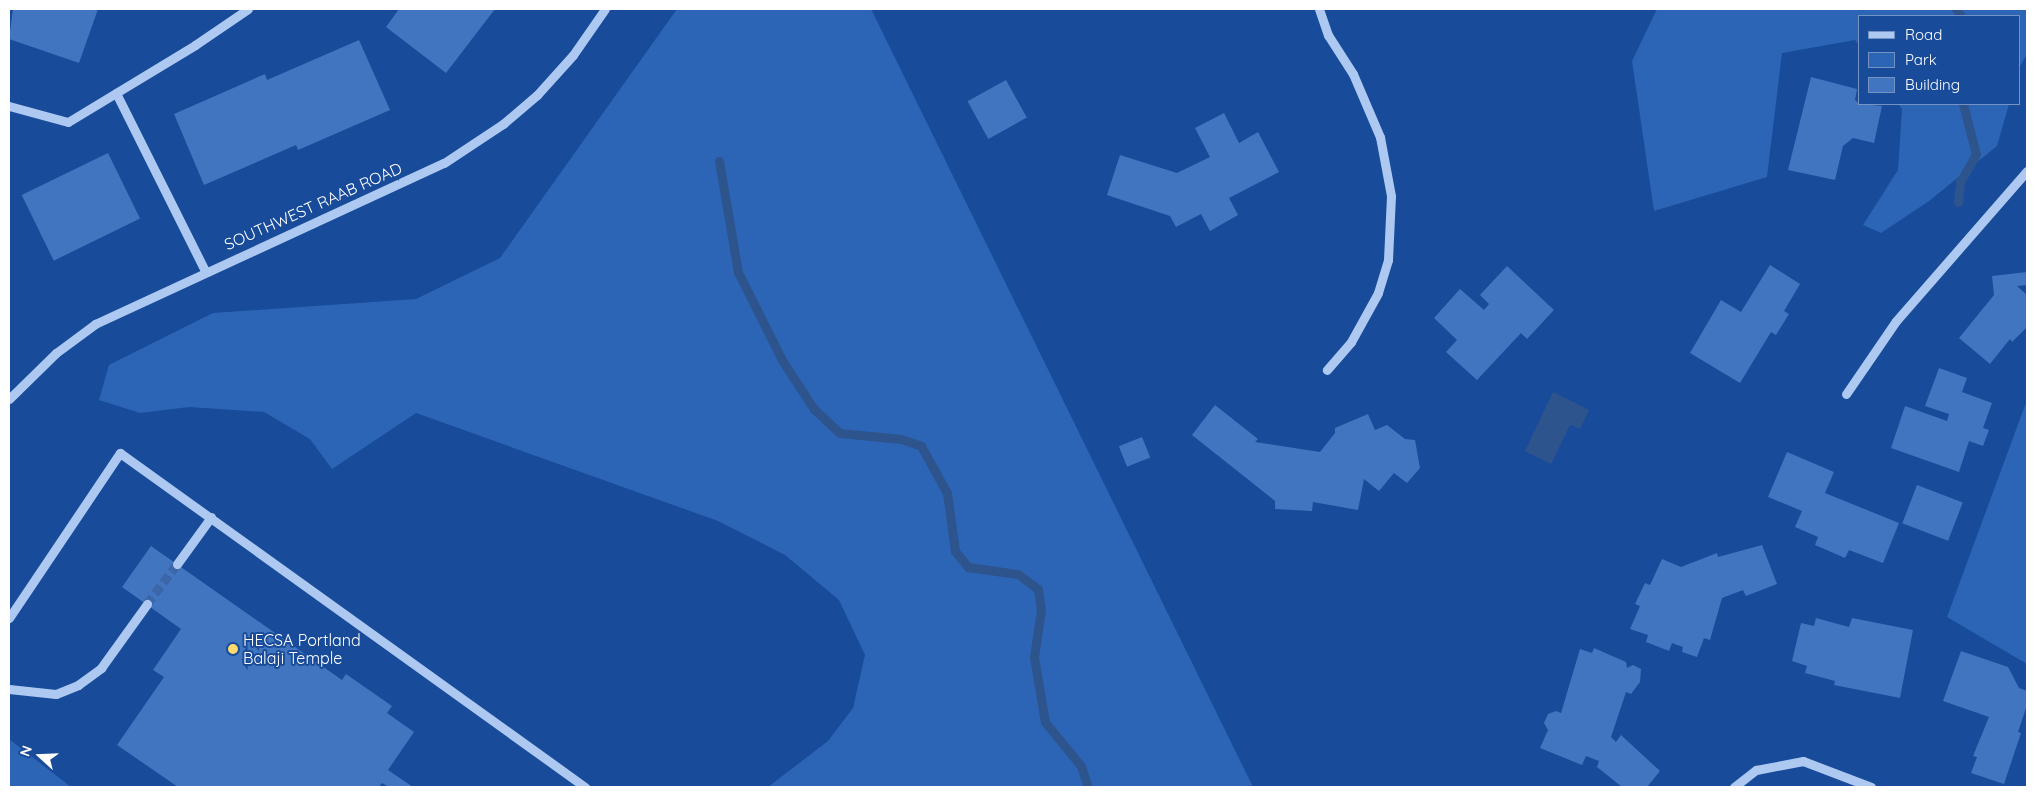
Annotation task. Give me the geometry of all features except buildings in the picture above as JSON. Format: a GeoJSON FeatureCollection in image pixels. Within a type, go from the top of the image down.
{"type":"FeatureCollection","features":[{"type":"Feature","properties":{"kind":"street"},"geometry":{"type":"LineString","coordinates":[[9,106],[68,122],[248,9]]}},
{"type":"Feature","properties":{"kind":"street"},"geometry":{"type":"LineString","coordinates":[[1319,9],[1328,35],[1353,74],[1380,137],[1391,196],[1388,260],[1378,293],[1351,342],[1327,370]]}},
{"type":"Feature","properties":{"kind":"street","name":"SOUTHWEST RAAB ROAD"},"geometry":{"type":"LineString","coordinates":[[9,399],[56,353],[95,324],[205,271],[444,163],[503,124],[537,95],[572,55],[601,10]]}},
{"type":"Feature","properties":{"kind":"street"},"geometry":{"type":"LineString","coordinates":[[116,93],[205,271]]}},
{"type":"Feature","properties":{"kind":"street"},"geometry":{"type":"LineString","coordinates":[[1846,394],[1896,321],[2027,171]]}},
{"type":"Feature","properties":{"kind":"street"},"geometry":{"type":"LineString","coordinates":[[9,618],[120,453],[585,787]]}},
{"type":"Feature","properties":{"kind":"street"},"geometry":{"type":"LineString","coordinates":[[177,564],[210,517]]}},
{"type":"Feature","properties":{"kind":"street"},"geometry":{"type":"LineString","coordinates":[[9,689],[56,694],[78,685],[101,668],[147,604]]}},
{"type":"Feature","properties":{"kind":"street"},"geometry":{"type":"LineString","coordinates":[[1734,787],[1756,770],[1803,761],[1871,787]]}},
{"type":"Feature","properties":{"kind":"green space"},"geometry":{"type":"Polygon","coordinates":[[[677,9],[871,9],[1253,787],[768,787],[828,741],[853,708],[865,655],[839,600],[785,555],[718,521],[416,413],[332,469],[310,439],[264,412],[189,407],[140,413],[99,400],[109,365],[213,313],[416,299],[500,258],[677,9]]]}},
{"type":"Feature","properties":{"kind":"green space"},"geometry":{"type":"Polygon","coordinates":[[[1657,9],[2027,9],[2027,54],[2021,64],[2021,15],[1858,15],[1858,44],[1855,40],[1782,53],[1767,177],[1654,211],[1632,61],[1657,9]]]}},
{"type":"Feature","properties":{"kind":"green space"},"geometry":{"type":"Polygon","coordinates":[[[1899,105],[2009,105],[1997,146],[1929,201],[1881,233],[1863,225],[1898,170],[1902,109],[1899,105]]]}},
{"type":"Feature","properties":{"kind":"green space"},"geometry":{"type":"Polygon","coordinates":[[[2027,400],[2027,664],[1947,617],[2027,400]]]}},
{"type":"Feature","properties":{"kind":"green space"},"geometry":{"type":"Polygon","coordinates":[[[9,739],[71,787],[9,787],[9,739]]]}},
{"type":"Feature","properties":{"kind":"shaded area"},"geometry":{"type":"Polygon","coordinates":[[[1553,392],[1589,410],[1580,429],[1570,425],[1551,464],[1525,451],[1553,392]]]}},
{"type":"Feature","properties":{"kind":"waterway"},"geometry":{"type":"LineString","coordinates":[[1956,9],[1960,15]]}},
{"type":"Feature","properties":{"kind":"waterway"},"geometry":{"type":"LineString","coordinates":[[1958,202],[1960,182],[1976,154],[1963,105]]}},
{"type":"Feature","properties":{"kind":"waterway"},"geometry":{"type":"LineString","coordinates":[[719,161],[738,272],[782,360],[814,409],[840,433],[901,439],[921,446],[947,493],[955,551],[968,567],[1018,574],[1038,589],[1041,610],[1034,657],[1045,722],[1081,766],[1088,787]]}},
{"type":"Feature","properties":{"kind":"tunnel"},"geometry":{"type":"LineString","coordinates":[[147,604],[177,564]]}},
{"type":"Feature","properties":{"kind":"place","name":"HECSA Portland Balaji Temple"},"geometry":{"type":"Point","coordinates":[233,649]}}]}
